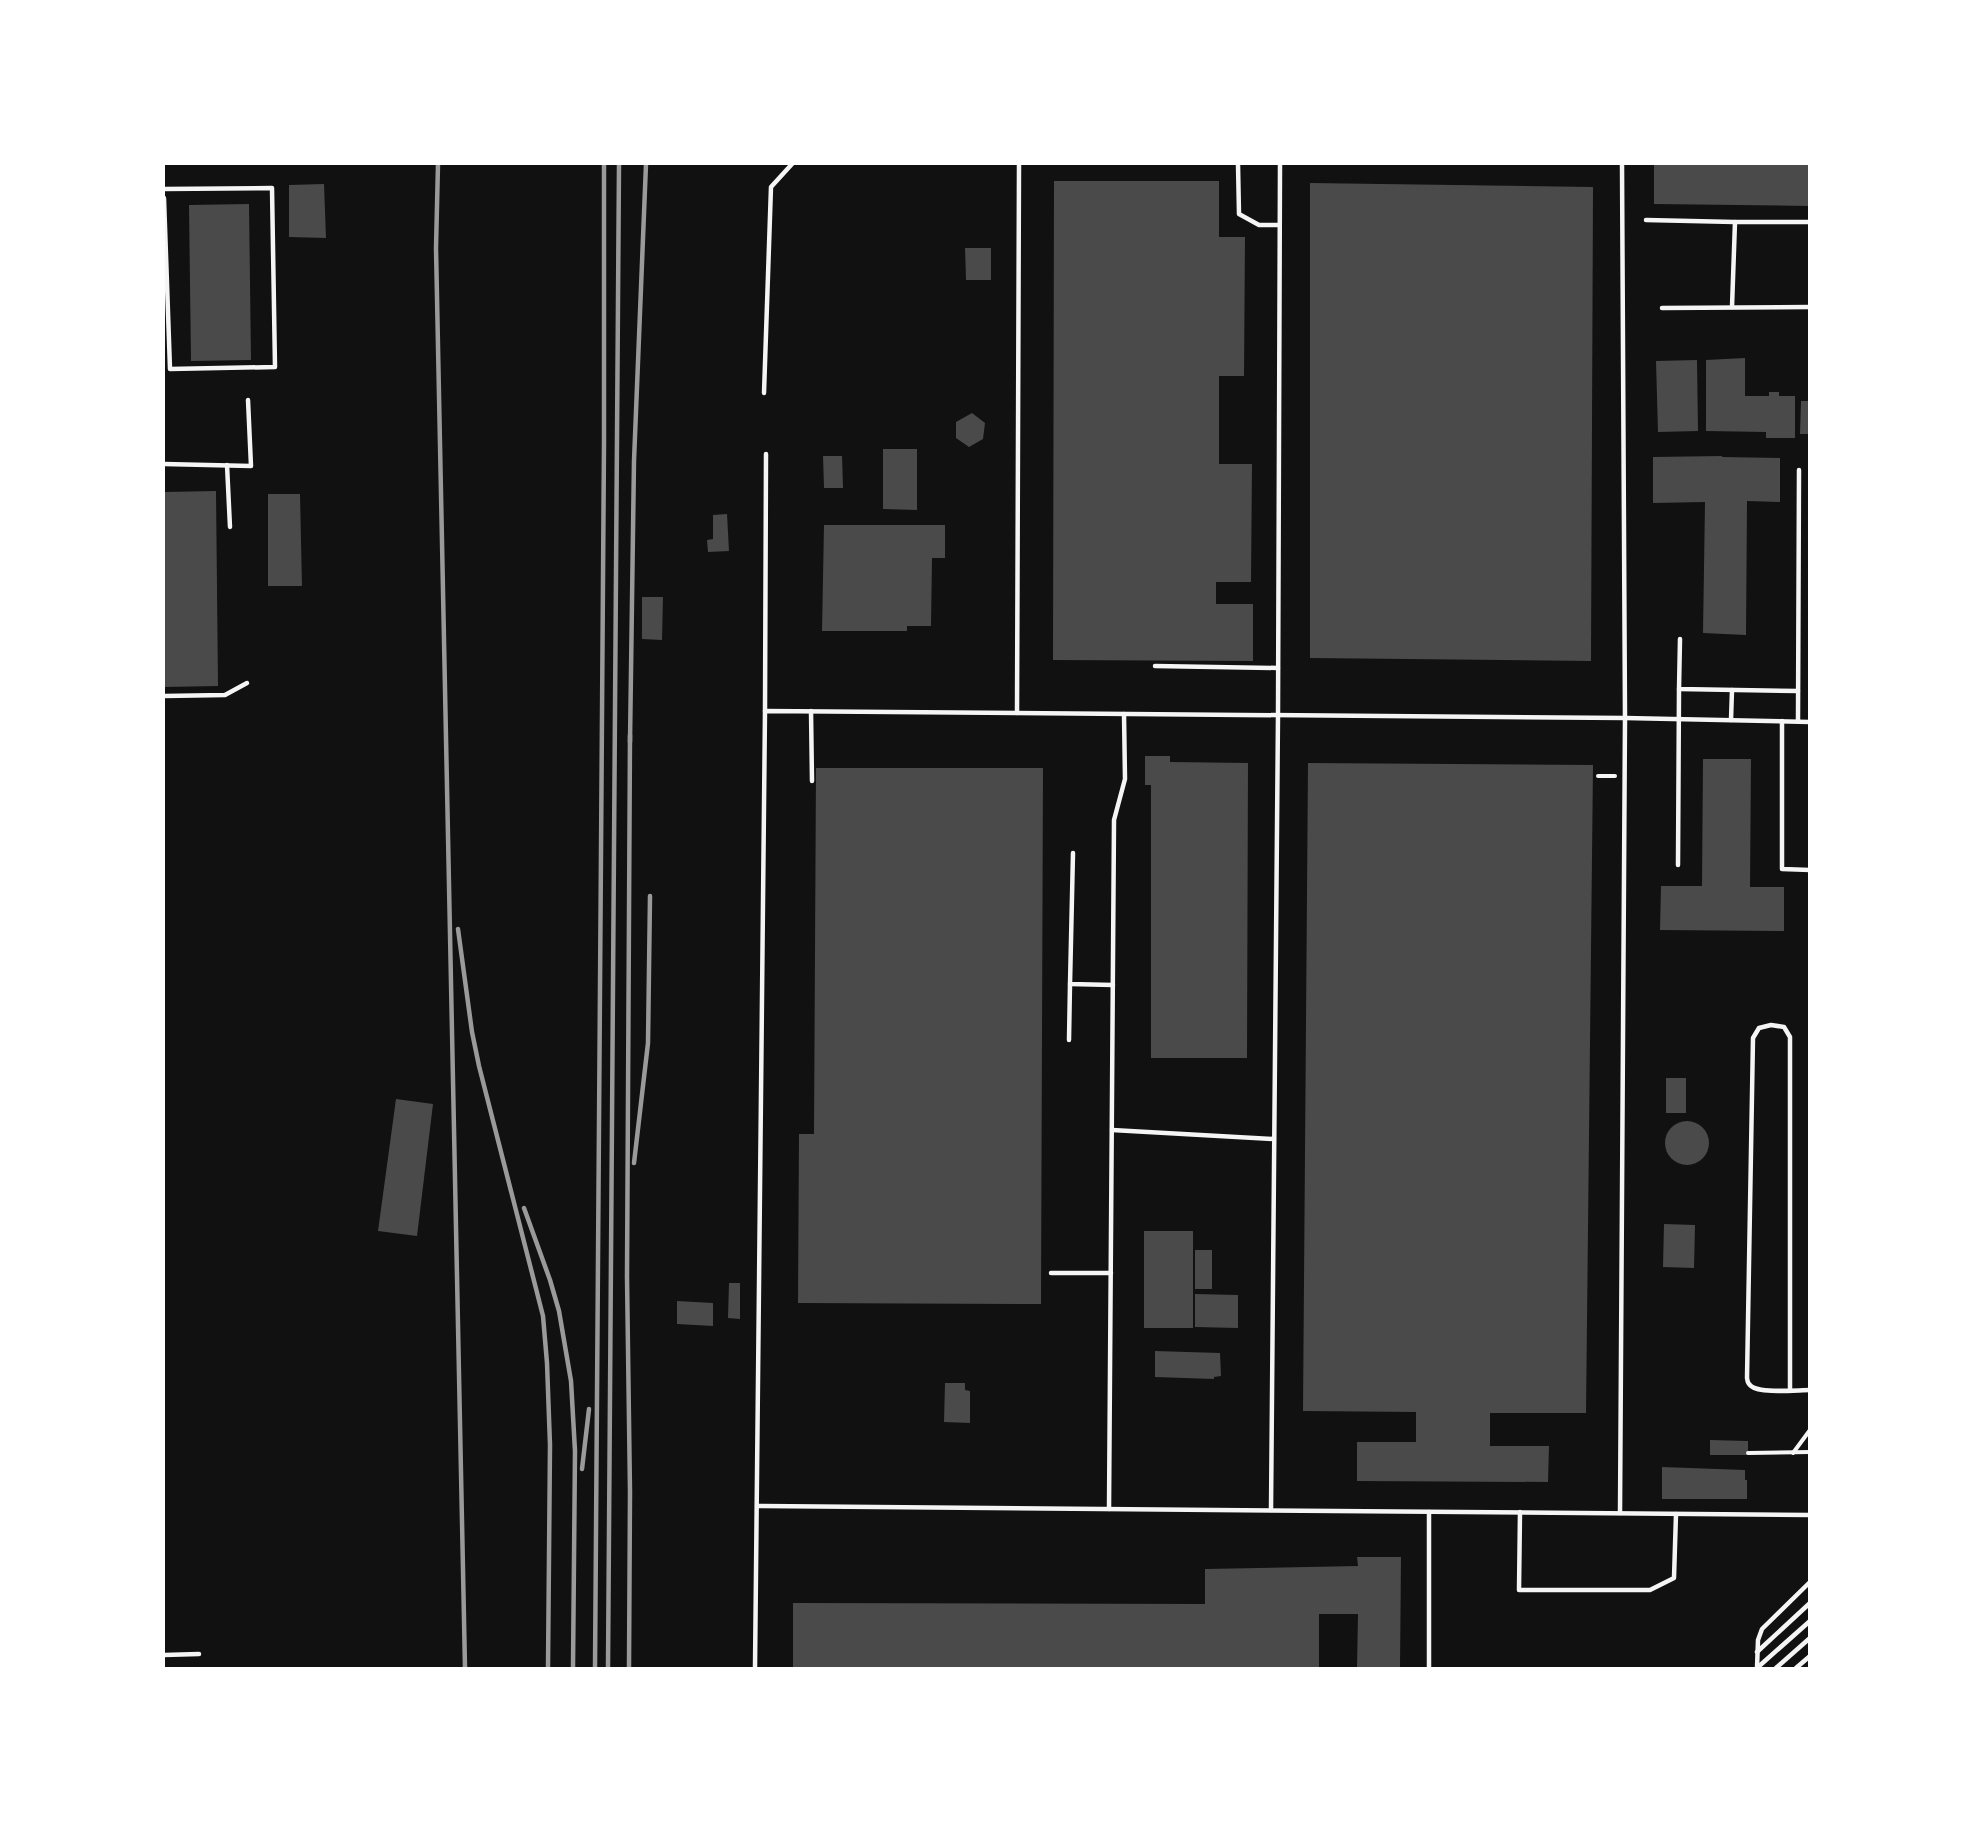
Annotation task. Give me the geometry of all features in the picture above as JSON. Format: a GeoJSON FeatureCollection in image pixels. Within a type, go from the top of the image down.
{"type":"FeatureCollection","features":[{"type":"Feature","properties":{"kind":"lane"},"geometry":{"type":"LineString","coordinates":[[764,393],[771,187],[792,164]]}},
{"type":"Feature","properties":{"kind":"lane"},"geometry":{"type":"LineString","coordinates":[[1017,714],[1019,164]]}},
{"type":"Feature","properties":{"kind":"lane"},"geometry":{"type":"LineString","coordinates":[[1238,164],[1239,214],[1259,225],[1279,225]]}},
{"type":"Feature","properties":{"kind":"lane"},"geometry":{"type":"LineString","coordinates":[[1271,1510],[1280,164]]}},
{"type":"Feature","properties":{"kind":"lane"},"geometry":{"type":"LineString","coordinates":[[1620,1513],[1625,718],[1622,164]]}},
{"type":"Feature","properties":{"kind":"lane"},"geometry":{"type":"LineString","coordinates":[[164,189],[272,188],[275,367],[170,369],[166,338],[164,198]]}},
{"type":"Feature","properties":{"kind":"lane"},"geometry":{"type":"LineString","coordinates":[[1646,220],[1809,222]]}},
{"type":"Feature","properties":{"kind":"lane"},"geometry":{"type":"LineString","coordinates":[[1732,307],[1735,222]]}},
{"type":"Feature","properties":{"kind":"lane"},"geometry":{"type":"LineString","coordinates":[[1662,308],[1809,307]]}},
{"type":"Feature","properties":{"kind":"lane"},"geometry":{"type":"LineString","coordinates":[[164,464],[251,466],[248,400]]}},
{"type":"Feature","properties":{"kind":"lane"},"geometry":{"type":"LineString","coordinates":[[755,1668],[766,454]]}},
{"type":"Feature","properties":{"kind":"lane"},"geometry":{"type":"LineString","coordinates":[[227,465],[230,527]]}},
{"type":"Feature","properties":{"kind":"lane"},"geometry":{"type":"LineString","coordinates":[[1798,721],[1799,470]]}},
{"type":"Feature","properties":{"kind":"lane"},"geometry":{"type":"LineString","coordinates":[[1678,865],[1680,639]]}},
{"type":"Feature","properties":{"kind":"lane"},"geometry":{"type":"LineString","coordinates":[[1155,666],[1278,668]]}},
{"type":"Feature","properties":{"kind":"lane"},"geometry":{"type":"LineString","coordinates":[[164,696],[225,695],[246,682]]}},
{"type":"Feature","properties":{"kind":"lane"},"geometry":{"type":"LineString","coordinates":[[1679,689],[1798,691]]}},
{"type":"Feature","properties":{"kind":"lane"},"geometry":{"type":"LineString","coordinates":[[1731,720],[1732,690]]}},
{"type":"Feature","properties":{"kind":"lane"},"geometry":{"type":"LineString","coordinates":[[765,711],[1625,718],[1809,722]]}},
{"type":"Feature","properties":{"kind":"lane"},"geometry":{"type":"LineString","coordinates":[[811,711],[812,781]]}},
{"type":"Feature","properties":{"kind":"lane"},"geometry":{"type":"LineString","coordinates":[[1109,1509],[1114,820],[1125,779],[1124,714]]}},
{"type":"Feature","properties":{"kind":"lane"},"geometry":{"type":"LineString","coordinates":[[1782,721],[1782,869],[1809,870]]}},
{"type":"Feature","properties":{"kind":"lane"},"geometry":{"type":"LineString","coordinates":[[1069,1040],[1072,853]]}},
{"type":"Feature","properties":{"kind":"lane"},"geometry":{"type":"LineString","coordinates":[[1070,984],[1113,984]]}},
{"type":"Feature","properties":{"kind":"lane"},"geometry":{"type":"LineString","coordinates":[[1790,1390],[1790,1036],[1784,1027],[1772,1025],[1759,1028],[1753,1038],[1747,1378],[1749,1385],[1754,1388],[1790,1390],[1809,1390]]}},
{"type":"Feature","properties":{"kind":"lane"},"geometry":{"type":"LineString","coordinates":[[1112,1130],[1274,1139]]}},
{"type":"Feature","properties":{"kind":"lane"},"geometry":{"type":"LineString","coordinates":[[1051,1273],[1111,1273]]}},
{"type":"Feature","properties":{"kind":"lane"},"geometry":{"type":"LineString","coordinates":[[758,1506],[1809,1515]]}},
{"type":"Feature","properties":{"kind":"lane"},"geometry":{"type":"LineString","coordinates":[[1429,1512],[1429,1668]]}},
{"type":"Feature","properties":{"kind":"lane"},"geometry":{"type":"LineString","coordinates":[[1520,1512],[1519,1590],[1650,1590],[1674,1578],[1676,1514]]}},
{"type":"Feature","properties":{"kind":"lane"},"geometry":{"type":"LineString","coordinates":[[1757,1668],[1758,1640],[1762,1629],[1809,1582]]}},
{"type":"Feature","properties":{"kind":"lane"},"geometry":{"type":"LineString","coordinates":[[1757,1652],[1809,1603]]}},
{"type":"Feature","properties":{"kind":"lane"},"geometry":{"type":"LineString","coordinates":[[1757,1668],[1809,1621]]}},
{"type":"Feature","properties":{"kind":"lane"},"geometry":{"type":"LineString","coordinates":[[1776,1668],[1809,1638]]}},
{"type":"Feature","properties":{"kind":"lane"},"geometry":{"type":"LineString","coordinates":[[164,1655],[199,1654]]}},
{"type":"Feature","properties":{"kind":"lane"},"geometry":{"type":"LineString","coordinates":[[1796,1668],[1809,1656]]}},
{"type":"Feature","properties":{"kind":"path"},"geometry":{"type":"LineString","coordinates":[[1793,1453],[1809,1430]]}},
{"type":"Feature","properties":{"kind":"path"},"geometry":{"type":"LineString","coordinates":[[1748,1453],[1809,1452]]}},
{"type":"Feature","properties":{"kind":"building"},"geometry":{"type":"Polygon","coordinates":[[[1654,164],[1810,164],[1810,206],[1654,204],[1654,164]]]}},
{"type":"Feature","properties":{"kind":"building"},"geometry":{"type":"Polygon","coordinates":[[[1054,181],[1219,181],[1219,237],[1245,237],[1244,376],[1219,376],[1219,464],[1252,464],[1251,582],[1216,582],[1216,604],[1253,604],[1253,661],[1053,660],[1054,181]]]}},
{"type":"Feature","properties":{"kind":"building"},"geometry":{"type":"Polygon","coordinates":[[[1310,183],[1593,187],[1591,661],[1310,658],[1310,183]]]}},
{"type":"Feature","properties":{"kind":"building"},"geometry":{"type":"Polygon","coordinates":[[[324,184],[326,238],[289,237],[289,185],[324,184]]]}},
{"type":"Feature","properties":{"kind":"building"},"geometry":{"type":"Polygon","coordinates":[[[249,204],[251,360],[191,361],[189,205],[249,204]]]}},
{"type":"Feature","properties":{"kind":"building"},"geometry":{"type":"Polygon","coordinates":[[[965,248],[991,248],[991,280],[966,280],[965,248]]]}},
{"type":"Feature","properties":{"kind":"building"},"geometry":{"type":"Polygon","coordinates":[[[1745,358],[1745,396],[1769,396],[1769,392],[1779,392],[1779,396],[1795,396],[1795,438],[1766,438],[1766,432],[1706,431],[1706,360],[1745,358]]]}},
{"type":"Feature","properties":{"kind":"building"},"geometry":{"type":"Polygon","coordinates":[[[1697,360],[1698,431],[1658,432],[1656,361],[1697,360]]]}},
{"type":"Feature","properties":{"kind":"building"},"geometry":{"type":"Polygon","coordinates":[[[1801,401],[1810,401],[1810,434],[1800,434],[1801,401]]]}},
{"type":"Feature","properties":{"kind":"building"},"geometry":{"type":"Polygon","coordinates":[[[972,413],[985,423],[983,439],[969,447],[956,438],[956,422],[972,413]]]}},
{"type":"Feature","properties":{"kind":"building"},"geometry":{"type":"Polygon","coordinates":[[[883,449],[917,449],[917,510],[883,509],[883,449]]]}},
{"type":"Feature","properties":{"kind":"building"},"geometry":{"type":"Polygon","coordinates":[[[823,456],[842,456],[843,488],[824,488],[823,456]]]}},
{"type":"Feature","properties":{"kind":"building"},"geometry":{"type":"Polygon","coordinates":[[[1653,457],[1780,458],[1780,502],[1747,501],[1746,635],[1703,633],[1705,502],[1653,503],[1653,457]]]}},
{"type":"Feature","properties":{"kind":"building"},"geometry":{"type":"Polygon","coordinates":[[[216,491],[218,686],[164,687],[164,492],[216,491]]]}},
{"type":"Feature","properties":{"kind":"building"},"geometry":{"type":"Polygon","coordinates":[[[268,494],[300,494],[302,586],[268,586],[268,494]]]}},
{"type":"Feature","properties":{"kind":"building"},"geometry":{"type":"Polygon","coordinates":[[[727,514],[729,551],[708,552],[707,540],[713,539],[713,515],[727,514]]]}},
{"type":"Feature","properties":{"kind":"building"},"geometry":{"type":"Polygon","coordinates":[[[824,525],[945,525],[945,558],[932,558],[931,626],[907,626],[907,631],[822,631],[824,525]]]}},
{"type":"Feature","properties":{"kind":"building"},"geometry":{"type":"Polygon","coordinates":[[[642,597],[663,597],[662,640],[642,639],[642,597]]]}},
{"type":"Feature","properties":{"kind":"building"},"geometry":{"type":"Polygon","coordinates":[[[1145,756],[1170,756],[1170,762],[1248,763],[1247,1058],[1151,1058],[1151,785],[1145,785],[1145,756]]]}},
{"type":"Feature","properties":{"kind":"building"},"geometry":{"type":"Polygon","coordinates":[[[1703,759],[1751,759],[1750,887],[1784,887],[1784,931],[1660,930],[1661,886],[1702,886],[1703,759]]]}},
{"type":"Feature","properties":{"kind":"building"},"geometry":{"type":"Polygon","coordinates":[[[1308,763],[1593,765],[1586,1413],[1490,1413],[1490,1446],[1549,1446],[1548,1482],[1357,1481],[1357,1442],[1416,1442],[1416,1412],[1303,1411],[1308,763]]]}},
{"type":"Feature","properties":{"kind":"building"},"geometry":{"type":"Polygon","coordinates":[[[816,768],[1043,768],[1041,1304],[798,1303],[799,1134],[814,1134],[816,768]]]}},
{"type":"Feature","properties":{"kind":"building"},"geometry":{"type":"Polygon","coordinates":[[[1666,1078],[1686,1078],[1686,1113],[1666,1113],[1666,1078]]]}},
{"type":"Feature","properties":{"kind":"building"},"geometry":{"type":"Polygon","coordinates":[[[396,1099],[433,1104],[417,1236],[378,1231],[396,1099]]]}},
{"type":"Feature","properties":{"kind":"building"},"geometry":{"type":"Polygon","coordinates":[[[1687,1121],[1703,1127],[1709,1143],[1703,1159],[1687,1165],[1671,1159],[1665,1143],[1671,1127],[1687,1121]]]}},
{"type":"Feature","properties":{"kind":"building"},"geometry":{"type":"Polygon","coordinates":[[[1664,1224],[1695,1225],[1694,1268],[1663,1267],[1664,1224]]]}},
{"type":"Feature","properties":{"kind":"building"},"geometry":{"type":"Polygon","coordinates":[[[1144,1231],[1193,1231],[1193,1328],[1144,1328],[1144,1231]]]}},
{"type":"Feature","properties":{"kind":"building"},"geometry":{"type":"Polygon","coordinates":[[[1195,1250],[1212,1250],[1212,1289],[1195,1289],[1195,1250]]]}},
{"type":"Feature","properties":{"kind":"building"},"geometry":{"type":"Polygon","coordinates":[[[729,1283],[740,1283],[740,1319],[728,1318],[729,1283]]]}},
{"type":"Feature","properties":{"kind":"building"},"geometry":{"type":"Polygon","coordinates":[[[1195,1294],[1238,1295],[1238,1328],[1195,1327],[1195,1294]]]}},
{"type":"Feature","properties":{"kind":"building"},"geometry":{"type":"Polygon","coordinates":[[[677,1301],[713,1303],[713,1326],[677,1324],[677,1301]]]}},
{"type":"Feature","properties":{"kind":"building"},"geometry":{"type":"Polygon","coordinates":[[[1155,1351],[1220,1353],[1221,1376],[1214,1377],[1214,1379],[1155,1377],[1155,1351]]]}},
{"type":"Feature","properties":{"kind":"building"},"geometry":{"type":"Polygon","coordinates":[[[945,1383],[965,1383],[965,1390],[970,1391],[970,1423],[944,1422],[945,1383]]]}},
{"type":"Feature","properties":{"kind":"building"},"geometry":{"type":"Polygon","coordinates":[[[1710,1440],[1748,1441],[1748,1455],[1710,1455],[1710,1440]]]}},
{"type":"Feature","properties":{"kind":"building"},"geometry":{"type":"Polygon","coordinates":[[[1662,1467],[1745,1470],[1747,1499],[1662,1499],[1662,1467]]]}},
{"type":"Feature","properties":{"kind":"building"},"geometry":{"type":"Polygon","coordinates":[[[1357,1557],[1401,1557],[1400,1668],[1357,1668],[1358,1614],[1319,1614],[1319,1668],[793,1668],[793,1603],[1205,1604],[1205,1569],[1358,1566],[1357,1557]]]}},
{"type":"Feature","properties":{"kind":"railway"},"geometry":{"type":"LineString","coordinates":[[438,164],[436,248],[465,1668]]}},
{"type":"Feature","properties":{"kind":"railway"},"geometry":{"type":"LineString","coordinates":[[595,1668],[604,164]]}},
{"type":"Feature","properties":{"kind":"railway"},"geometry":{"type":"LineString","coordinates":[[608,1668],[619,164]]}},
{"type":"Feature","properties":{"kind":"railway"},"geometry":{"type":"LineString","coordinates":[[630,742],[634,461],[646,164]]}},
{"type":"Feature","properties":{"kind":"railway"},"geometry":{"type":"LineString","coordinates":[[629,1668],[630,1492],[627,1277],[630,735]]}},
{"type":"Feature","properties":{"kind":"railway"},"geometry":{"type":"LineString","coordinates":[[634,1163],[648,1043],[650,896]]}},
{"type":"Feature","properties":{"kind":"railway"},"geometry":{"type":"LineString","coordinates":[[458,929],[479,1066],[543,1316],[550,1445],[548,1668]]}},
{"type":"Feature","properties":{"kind":"railway"},"geometry":{"type":"LineString","coordinates":[[524,1208],[559,1311],[571,1381],[575,1451],[573,1668]]}},
{"type":"Feature","properties":{"kind":"railway"},"geometry":{"type":"LineString","coordinates":[[582,1469],[589,1409]]}}]}
